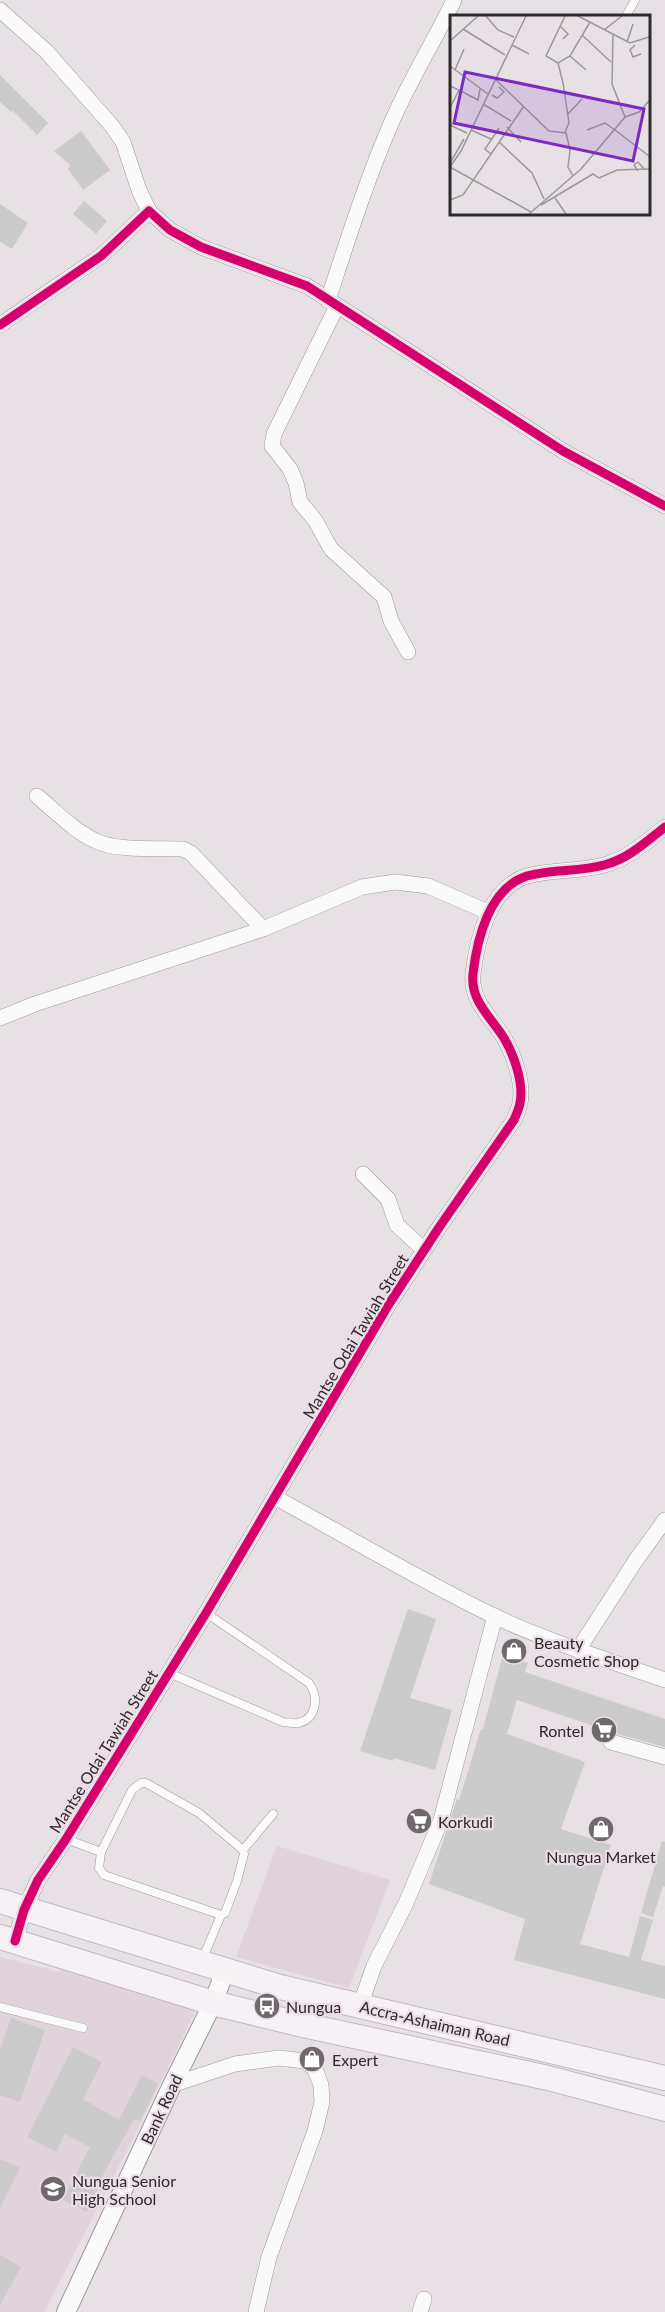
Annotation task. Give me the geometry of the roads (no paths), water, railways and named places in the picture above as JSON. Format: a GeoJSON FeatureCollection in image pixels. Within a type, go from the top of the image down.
{"type":"FeatureCollection","features":[{"type":"Feature","properties":{"kind":"main road","name":"Accra-Ashaiman Road"},"geometry":{"type":"LineString","coordinates":[[0,1901],[280,1987],[665,2078]]}},
{"type":"Feature","properties":{"kind":"main road","name":"Accra-Ashaiman Road"},"geometry":{"type":"LineString","coordinates":[[8,1939],[213,2003],[303,2025],[548,2078],[665,2109]]}},
{"type":"Feature","properties":{"kind":"street"},"geometry":{"type":"LineString","coordinates":[[408,652],[391,621],[384,597],[332,549],[315,520],[300,502],[296,483],[290,470],[272,446],[274,434],[333,303],[379,152],[454,0]]}},
{"type":"Feature","properties":{"kind":"street"},"geometry":{"type":"LineString","coordinates":[[0,10],[46,51],[112,126],[123,142],[139,190],[149,211],[170,230],[201,247],[307,286],[563,451],[665,506]]}},
{"type":"Feature","properties":{"kind":"street"},"geometry":{"type":"LineString","coordinates":[[0,325],[101,256],[149,211]]}},
{"type":"Feature","properties":{"kind":"street"},"geometry":{"type":"LineString","coordinates":[[37,796],[80,832],[96,842],[114,846],[183,849],[191,854],[262,929]]}},
{"type":"Feature","properties":{"kind":"street","name":"Mantse Odai Tawiah Street"},"geometry":{"type":"LineString","coordinates":[[8,1939],[38,1880],[66,1839],[206,1613],[389,1304],[514,1120],[520,1103],[520,1084],[514,1061],[504,1038],[477,1000],[472,982],[474,962],[488,912],[518,880],[619,860],[665,827]]}},
{"type":"Feature","properties":{"kind":"street"},"geometry":{"type":"LineString","coordinates":[[0,1018],[35,1004],[262,929],[362,887],[395,882],[428,886],[488,912]]}},
{"type":"Feature","properties":{"kind":"street"},"geometry":{"type":"LineString","coordinates":[[363,1174],[388,1199],[397,1225],[424,1250]]}},
{"type":"Feature","properties":{"kind":"street"},"geometry":{"type":"LineString","coordinates":[[276,1498],[423,1580],[495,1616],[578,1650],[665,1680]]}},
{"type":"Feature","properties":{"kind":"street"},"geometry":{"type":"LineString","coordinates":[[578,1650],[636,1560],[665,1520]]}},
{"type":"Feature","properties":{"kind":"street"},"geometry":{"type":"LineString","coordinates":[[360,2006],[374,1966],[406,1903],[441,1820],[495,1616]]}},
{"type":"Feature","properties":{"kind":"street"},"geometry":{"type":"LineString","coordinates":[[610,1742],[665,1757]]}},
{"type":"Feature","properties":{"kind":"street","name":"Bank Road"},"geometry":{"type":"LineString","coordinates":[[66,2312],[213,2003],[225,1971]]}},
{"type":"Feature","properties":{"kind":"street"},"geometry":{"type":"LineString","coordinates":[[172,2085],[235,2064],[279,2058],[305,2061],[315,2069],[321,2085],[322,2102],[315,2131],[269,2257],[256,2312]]}},
{"type":"Feature","properties":{"kind":"lane"},"geometry":{"type":"LineString","coordinates":[[627,15],[635,0]]}},
{"type":"Feature","properties":{"kind":"lane"},"geometry":{"type":"LineString","coordinates":[[168,1673],[283,1722],[298,1723],[307,1718],[315,1707],[316,1693],[309,1683],[206,1613]]}},
{"type":"Feature","properties":{"kind":"lane"},"geometry":{"type":"LineString","coordinates":[[222,1915],[104,1875],[99,1868],[101,1852],[132,1790],[141,1783],[199,1814],[243,1850]]}},
{"type":"Feature","properties":{"kind":"lane"},"geometry":{"type":"LineString","coordinates":[[201,1964],[237,1881],[243,1850],[273,1814]]}},
{"type":"Feature","properties":{"kind":"lane"},"geometry":{"type":"LineString","coordinates":[[66,1839],[101,1852]]}},
{"type":"Feature","properties":{"kind":"lane"},"geometry":{"type":"LineString","coordinates":[[0,2007],[83,2028]]}},
{"type":"Feature","properties":{"kind":"place","name":"Beauty Cosmetic Shop"},"geometry":{"type":"Point","coordinates":[514,1651]}},
{"type":"Feature","properties":{"kind":"place","name":"Rontel"},"geometry":{"type":"Point","coordinates":[604,1730]}},
{"type":"Feature","properties":{"kind":"place","name":"Korkudi"},"geometry":{"type":"Point","coordinates":[419,1821]}},
{"type":"Feature","properties":{"kind":"place","name":"Nungua Market"},"geometry":{"type":"Point","coordinates":[601,1829]}},
{"type":"Feature","properties":{"kind":"place","name":"Nungua"},"geometry":{"type":"Point","coordinates":[267,2006]}},
{"type":"Feature","properties":{"kind":"place","name":"Expert"},"geometry":{"type":"Point","coordinates":[312,2059]}},
{"type":"Feature","properties":{"kind":"place","name":"Nungua Senior High School"},"geometry":{"type":"Point","coordinates":[53,2189]}}]}
